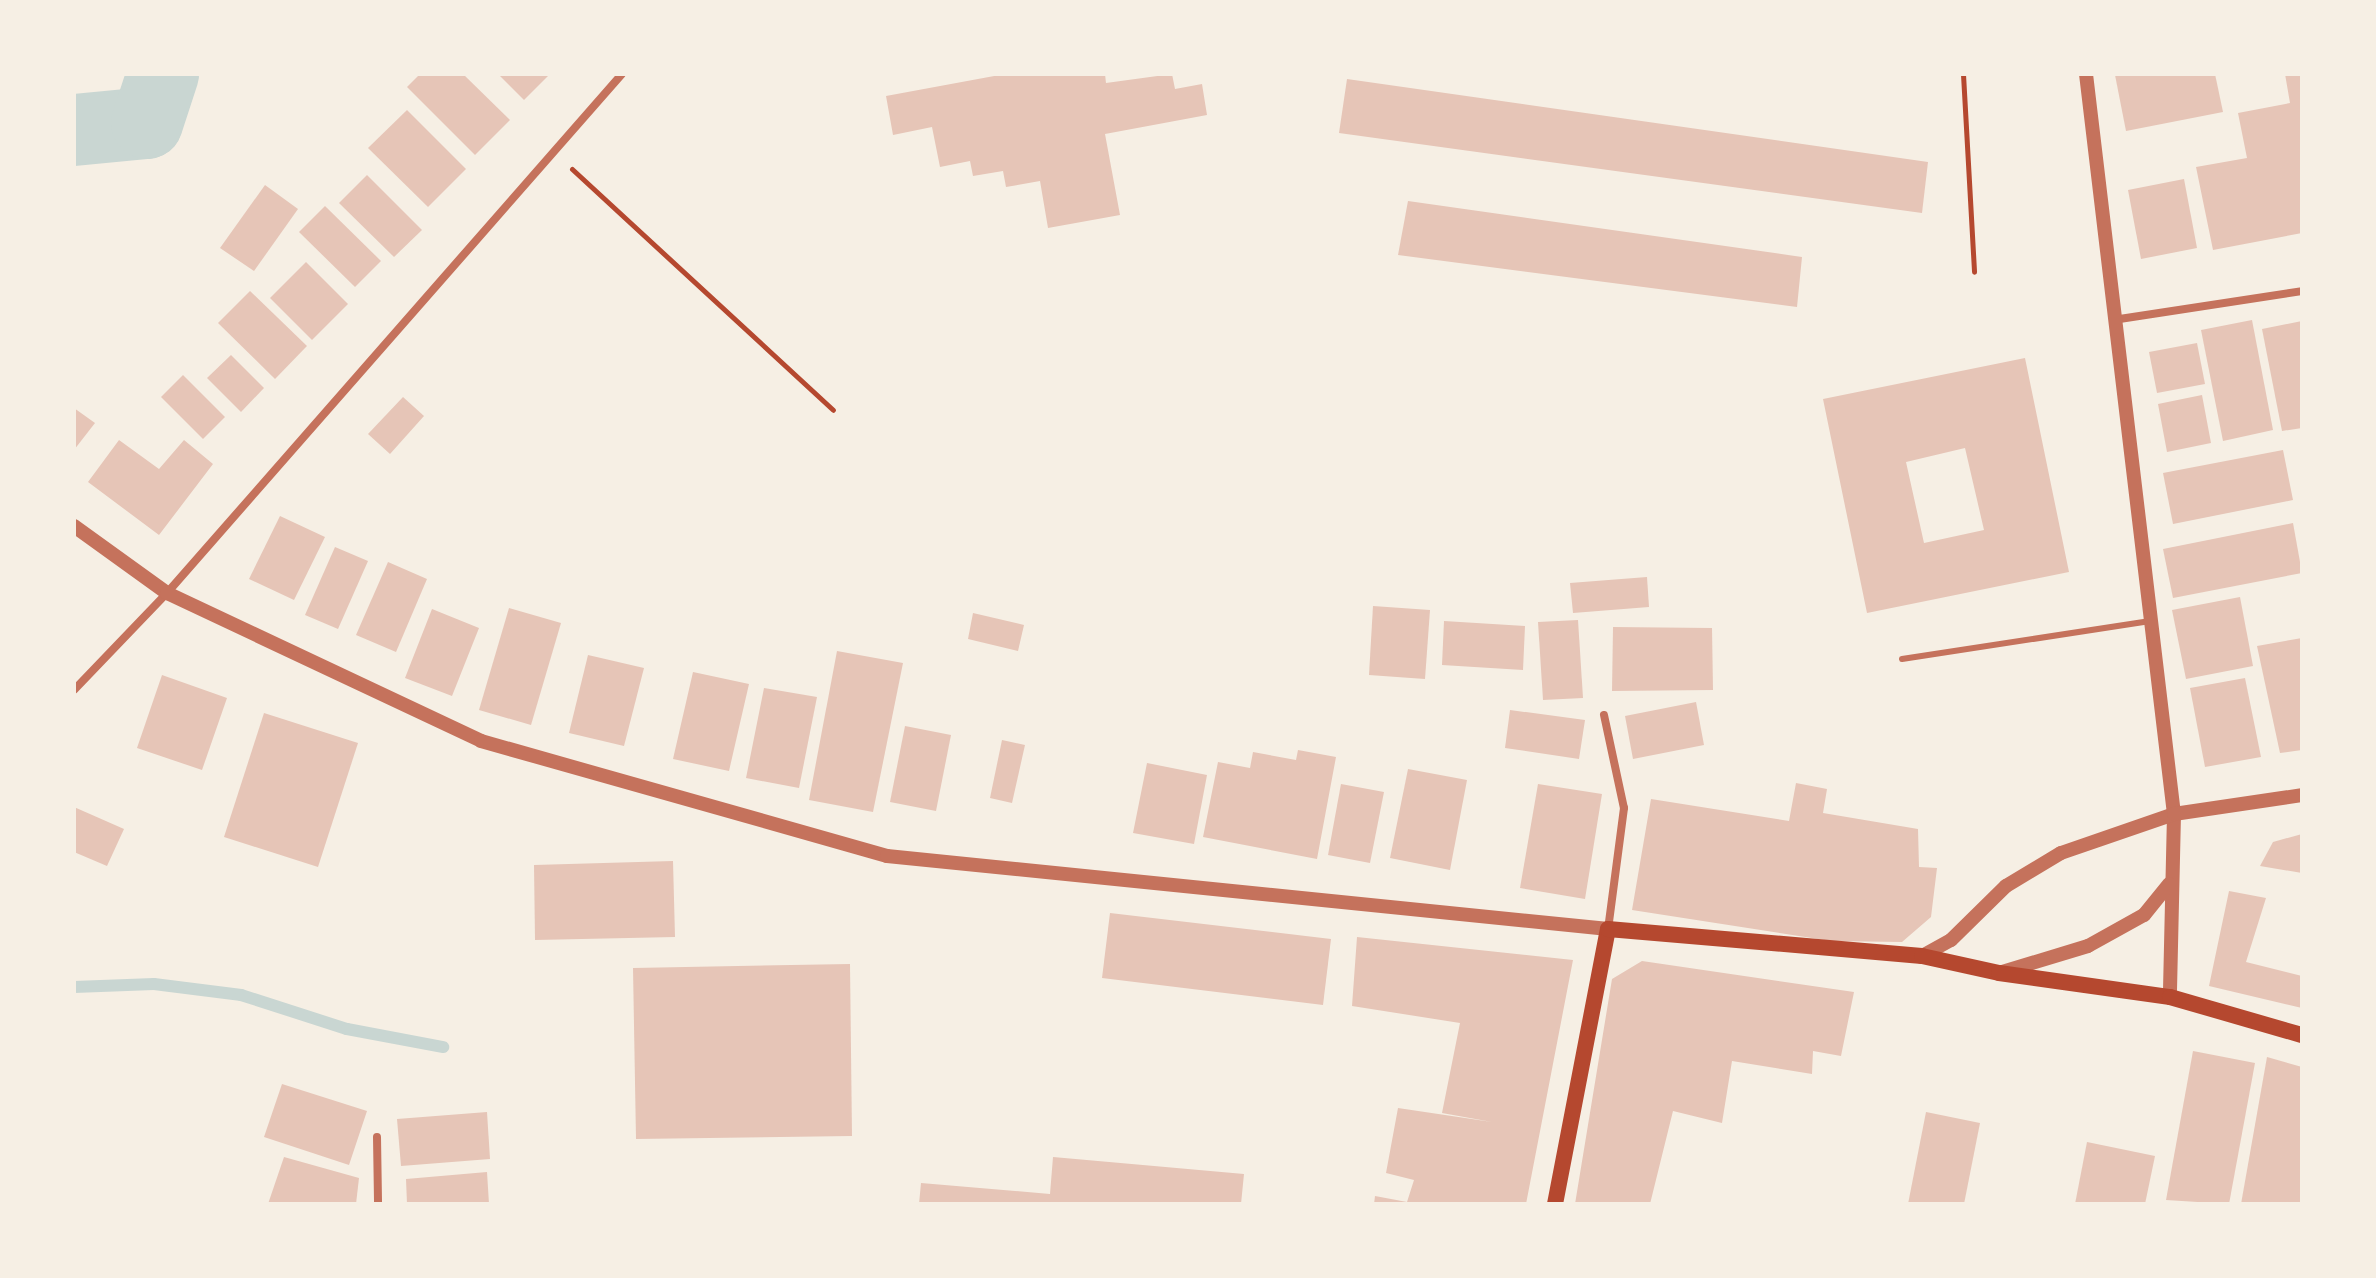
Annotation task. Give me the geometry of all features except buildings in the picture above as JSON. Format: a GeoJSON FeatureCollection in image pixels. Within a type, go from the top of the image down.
{"type":"FeatureCollection","features":[{"type":"Feature","properties":{"kind":"main road"},"geometry":{"type":"LineString","coordinates":[[1555,1204],[1608,929],[1922,956],[1999,973],[2170,997],[2302,1035]]}},
{"type":"Feature","properties":{"kind":"street"},"geometry":{"type":"LineString","coordinates":[[74,690],[167,593],[622,74]]}},
{"type":"Feature","properties":{"kind":"street"},"geometry":{"type":"LineString","coordinates":[[2086,74],[2113,320],[2154,620],[2174,814],[2169,884],[2170,997]]}},
{"type":"Feature","properties":{"kind":"street"},"geometry":{"type":"LineString","coordinates":[[2113,320],[2302,291]]}},
{"type":"Feature","properties":{"kind":"street"},"geometry":{"type":"LineString","coordinates":[[74,526],[167,593],[481,741],[887,856],[1608,929],[1624,808],[1604,715]]}},
{"type":"Feature","properties":{"kind":"street"},"geometry":{"type":"LineString","coordinates":[[1922,956],[1951,940],[2006,886],[2061,853],[2174,814],[2302,795]]}},
{"type":"Feature","properties":{"kind":"street"},"geometry":{"type":"LineString","coordinates":[[1999,973],[2088,946],[2144,915],[2169,884]]}},
{"type":"Feature","properties":{"kind":"street"},"geometry":{"type":"LineString","coordinates":[[377,1137],[378,1204]]}},
{"type":"Feature","properties":{"kind":"lane"},"geometry":{"type":"LineString","coordinates":[[1902,659],[2154,620]]}},
{"type":"Feature","properties":{"kind":"path"},"geometry":{"type":"LineString","coordinates":[[1963,74],[1974,272]]}},
{"type":"Feature","properties":{"kind":"path"},"geometry":{"type":"LineString","coordinates":[[554,152],[833,410]]}},
{"type":"Feature","properties":{"kind":"waterway"},"geometry":{"type":"LineString","coordinates":[[74,130],[147,123],[163,74]]}},
{"type":"Feature","properties":{"kind":"waterway"},"geometry":{"type":"LineString","coordinates":[[74,987],[154,984],[241,995],[347,1029],[443,1047]]}}]}
